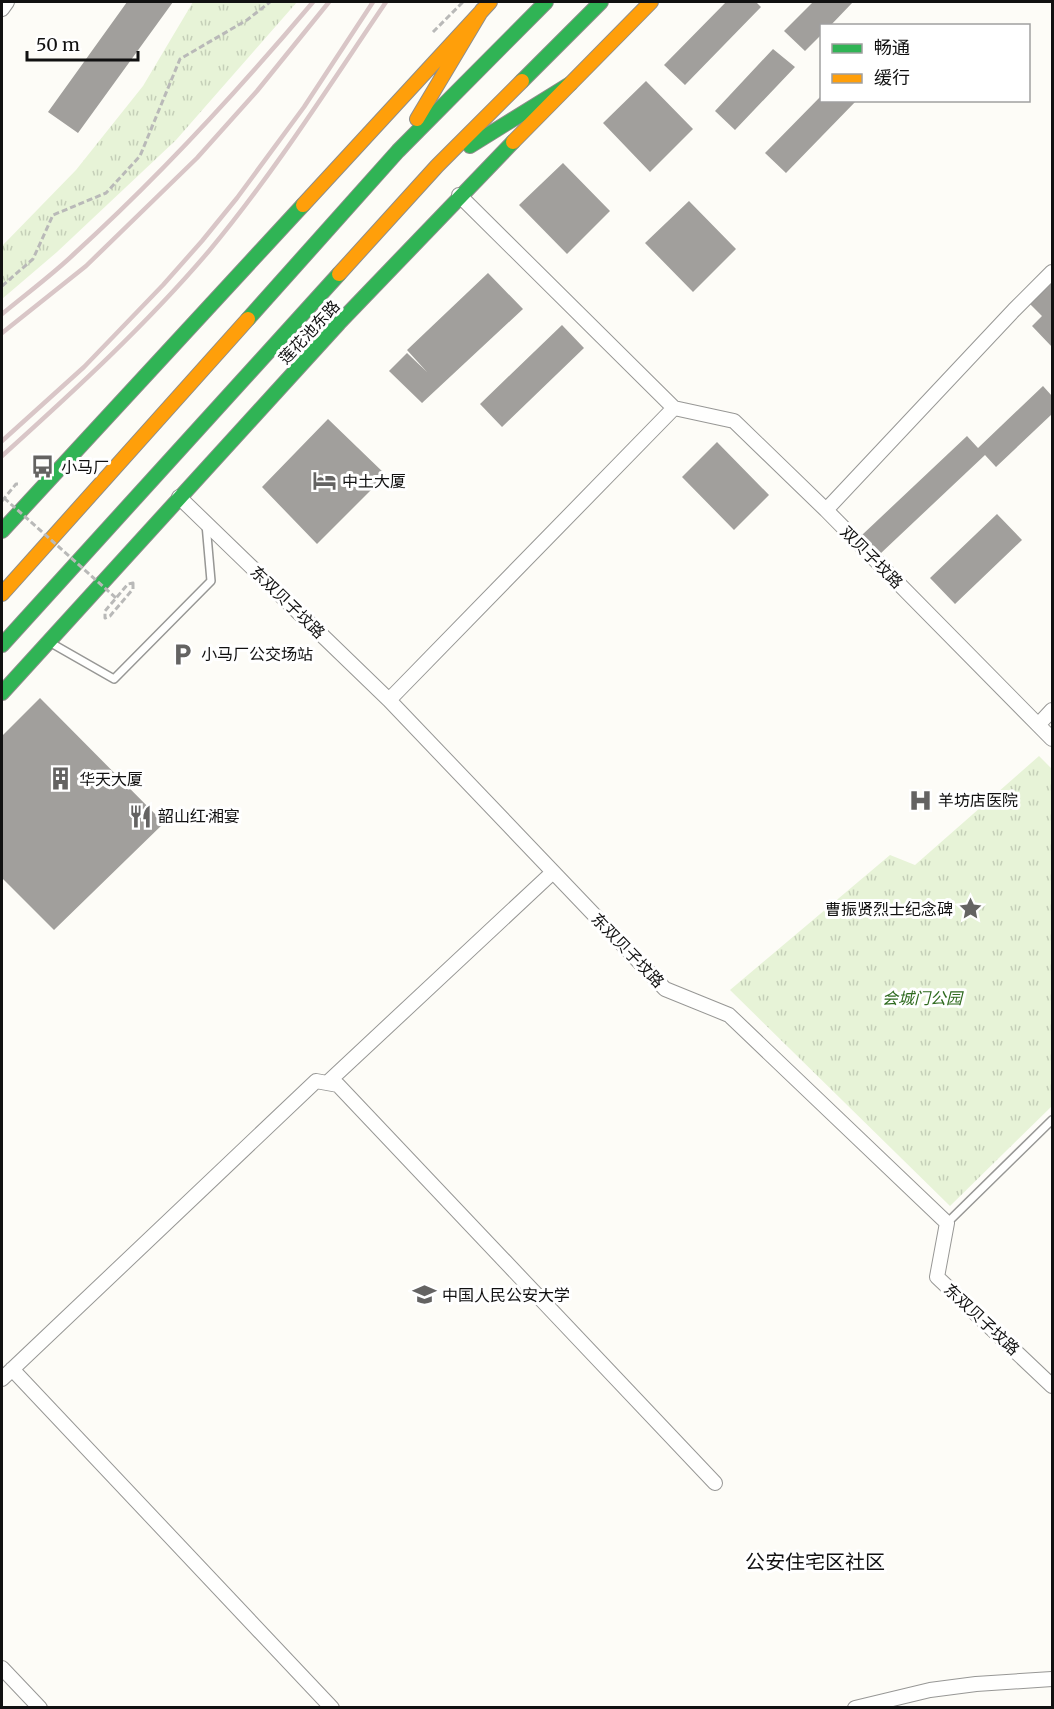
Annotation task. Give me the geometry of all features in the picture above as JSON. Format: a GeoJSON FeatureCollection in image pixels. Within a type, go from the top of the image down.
{"type":"FeatureCollection","features":[{"type":"Feature","properties":{"kind":"main road"},"geometry":{"type":"LineString","coordinates":[[2,594],[398,151],[546,2]]}},
{"type":"Feature","properties":{"kind":"main road","name":"莲花池东路"},"geometry":{"type":"LineString","coordinates":[[2,645],[437,166],[601,2]]}},
{"type":"Feature","properties":{"kind":"main road","name":"莲花池东路"},"geometry":{"type":"LineString","coordinates":[[2,693],[179,497],[459,195],[651,2]]}},
{"type":"Feature","properties":{"kind":"main road"},"geometry":{"type":"LineString","coordinates":[[398,151],[486,6]]}},
{"type":"Feature","properties":{"kind":"main road"},"geometry":{"type":"LineString","coordinates":[[2,531],[486,6]]}},
{"type":"Feature","properties":{"kind":"main road"},"geometry":{"type":"LineString","coordinates":[[437,166],[570,84]]}},
{"type":"Feature","properties":{"kind":"street"},"geometry":{"type":"LineString","coordinates":[[2,9],[7,2]]}},
{"type":"Feature","properties":{"kind":"street"},"geometry":{"type":"LineString","coordinates":[[389,700],[674,408],[459,195]]}},
{"type":"Feature","properties":{"kind":"street"},"geometry":{"type":"LineString","coordinates":[[826,510],[1014,310],[1053,272]]}},
{"type":"Feature","properties":{"kind":"street","name":"双贝子坟路"},"geometry":{"type":"LineString","coordinates":[[674,408],[734,421],[826,510],[1053,739]]}},
{"type":"Feature","properties":{"kind":"street","name":"东双贝子坟路"},"geometry":{"type":"LineString","coordinates":[[179,497],[389,700],[665,989],[729,1015],[947,1223],[937,1277],[1053,1386]]}},
{"type":"Feature","properties":{"kind":"street"},"geometry":{"type":"LineString","coordinates":[[1039,724],[1053,710]]}},
{"type":"Feature","properties":{"kind":"street"},"geometry":{"type":"LineString","coordinates":[[327,1083],[553,872]]}},
{"type":"Feature","properties":{"kind":"street"},"geometry":{"type":"LineString","coordinates":[[2,1379],[316,1081],[338,1085],[715,1483]]}},
{"type":"Feature","properties":{"kind":"street"},"geometry":{"type":"LineString","coordinates":[[12,1369],[332,1707]]}},
{"type":"Feature","properties":{"kind":"street"},"geometry":{"type":"LineString","coordinates":[[2,1668],[40,1707]]}},
{"type":"Feature","properties":{"kind":"street"},"geometry":{"type":"LineString","coordinates":[[855,1707],[930,1690],[1052,1678]]}},
{"type":"Feature","properties":{"kind":"lane"},"geometry":{"type":"LineString","coordinates":[[49,642],[114,679],[211,581],[205,522]]}},
{"type":"Feature","properties":{"kind":"lane"},"geometry":{"type":"LineString","coordinates":[[947,1223],[1053,1120]]}},
{"type":"Feature","properties":{"kind":"path"},"geometry":{"type":"LineString","coordinates":[[2,286],[33,258],[53,215],[106,193],[140,156],[180,59],[247,20],[270,2]]}},
{"type":"Feature","properties":{"kind":"path"},"geometry":{"type":"LineString","coordinates":[[433,32],[463,2]]}},
{"type":"Feature","properties":{"kind":"path"},"geometry":{"type":"LineString","coordinates":[[21,489],[21,483],[16,484],[3,500],[116,598]]}},
{"type":"Feature","properties":{"kind":"path"},"geometry":{"type":"LineString","coordinates":[[133,583],[134,589],[105,618],[105,612],[116,598],[128,584],[133,583]]}},
{"type":"Feature","properties":{"kind":"green space"},"geometry":{"type":"Polygon","coordinates":[[[193,2],[297,2],[176,140],[57,252],[2,299],[2,246],[76,170],[143,86],[193,2]]]}},
{"type":"Feature","properties":{"kind":"green space","name":"会城门公园"},"geometry":{"type":"Polygon","coordinates":[[[1039,756],[1052,769],[1052,1106],[950,1206],[730,990],[890,855],[915,865],[1039,756]]]}},
{"type":"Feature","properties":{"kind":"building"},"geometry":{"type":"Polygon","coordinates":[[[127,2],[173,2],[78,133],[48,112],[127,2]]]}},
{"type":"Feature","properties":{"kind":"building"},"geometry":{"type":"Polygon","coordinates":[[[726,2],[756,2],[761,7],[685,85],[664,65],[726,2]]]}},
{"type":"Feature","properties":{"kind":"building"},"geometry":{"type":"Polygon","coordinates":[[[813,2],[853,2],[832,24],[820,24],[820,36],[805,51],[784,31],[813,2]]]}},
{"type":"Feature","properties":{"kind":"building"},"geometry":{"type":"Polygon","coordinates":[[[773,49],[795,67],[735,130],[715,111],[773,49]]]}},
{"type":"Feature","properties":{"kind":"building"},"geometry":{"type":"Polygon","coordinates":[[[646,81],[693,129],[650,172],[603,123],[646,81]]]}},
{"type":"Feature","properties":{"kind":"building"},"geometry":{"type":"Polygon","coordinates":[[[820,97],[820,102],[855,102],[786,173],[765,153],[820,97]]]}},
{"type":"Feature","properties":{"kind":"building"},"geometry":{"type":"Polygon","coordinates":[[[563,163],[610,211],[567,254],[519,205],[563,163]]]}},
{"type":"Feature","properties":{"kind":"building"},"geometry":{"type":"Polygon","coordinates":[[[689,201],[736,249],[693,292],[645,243],[689,201]]]}},
{"type":"Feature","properties":{"kind":"building"},"geometry":{"type":"Polygon","coordinates":[[[488,273],[523,309],[422,403],[389,371],[407,353],[427,372],[407,350],[488,273]]]}},
{"type":"Feature","properties":{"kind":"building"},"geometry":{"type":"Polygon","coordinates":[[[1052,276],[1052,347],[1032,326],[1042,316],[1027,301],[1052,276]]]}},
{"type":"Feature","properties":{"kind":"building"},"geometry":{"type":"Polygon","coordinates":[[[562,325],[584,348],[502,427],[480,404],[562,325]]]}},
{"type":"Feature","properties":{"kind":"building"},"geometry":{"type":"Polygon","coordinates":[[[1043,386],[1052,396],[1052,414],[996,467],[985,455],[880,554],[862,535],[967,436],[978,448],[1043,386]]]}},
{"type":"Feature","properties":{"kind":"building","name":"中土大厦"},"geometry":{"type":"Polygon","coordinates":[[[328,419],[386,475],[317,544],[262,487],[328,419]]]}},
{"type":"Feature","properties":{"kind":"building"},"geometry":{"type":"Polygon","coordinates":[[[717,442],[769,495],[734,530],[682,477],[717,442]]]}},
{"type":"Feature","properties":{"kind":"building"},"geometry":{"type":"Polygon","coordinates":[[[997,514],[1022,540],[955,604],[930,578],[997,514]]]}},
{"type":"Feature","properties":{"kind":"building","name":"华天大厦"},"geometry":{"type":"Polygon","coordinates":[[[40,698],[164,823],[54,930],[2,878],[2,736],[40,698]]]}},
{"type":"Feature","properties":{"kind":"railway"},"geometry":{"type":"LineString","coordinates":[[2,314],[66,261],[168,163],[256,68],[313,2]]}},
{"type":"Feature","properties":{"kind":"railway"},"geometry":{"type":"LineString","coordinates":[[2,333],[86,266],[197,158],[257,91],[329,2]]}},
{"type":"Feature","properties":{"kind":"railway"},"geometry":{"type":"LineString","coordinates":[[2,441],[84,367],[202,241],[237,198],[304,107],[373,2]]}},
{"type":"Feature","properties":{"kind":"railway"},"geometry":{"type":"LineString","coordinates":[[2,456],[135,331],[209,251],[279,160],[386,2]]}},
{"type":"Feature","properties":{"kind":"traffic: fast"},"geometry":{"type":"LineString","coordinates":[[248,319],[398,151],[546,2]]}},
{"type":"Feature","properties":{"kind":"traffic: fast"},"geometry":{"type":"LineString","coordinates":[[522,81],[601,2]]}},
{"type":"Feature","properties":{"kind":"traffic: fast"},"geometry":{"type":"LineString","coordinates":[[470,146],[570,84]]}},
{"type":"Feature","properties":{"kind":"traffic: fast"},"geometry":{"type":"LineString","coordinates":[[2,693],[339,323],[513,142]]}},
{"type":"Feature","properties":{"kind":"traffic: fast"},"geometry":{"type":"LineString","coordinates":[[2,531],[303,205]]}},
{"type":"Feature","properties":{"kind":"traffic: fast"},"geometry":{"type":"LineString","coordinates":[[2,645],[339,274]]}},
{"type":"Feature","properties":{"kind":"traffic: slow"},"geometry":{"type":"LineString","coordinates":[[303,205],[490,2]]}},
{"type":"Feature","properties":{"kind":"traffic: slow"},"geometry":{"type":"LineString","coordinates":[[513,142],[651,2]]}},
{"type":"Feature","properties":{"kind":"traffic: slow"},"geometry":{"type":"LineString","coordinates":[[417,119],[482,10]]}},
{"type":"Feature","properties":{"kind":"traffic: slow"},"geometry":{"type":"LineString","coordinates":[[339,274],[437,166],[522,81]]}},
{"type":"Feature","properties":{"kind":"traffic: slow"},"geometry":{"type":"LineString","coordinates":[[2,594],[248,319]]}},
{"type":"Feature","properties":{"kind":"place","name":"小马厂"},"geometry":{"type":"Point","coordinates":[43,467]}},
{"type":"Feature","properties":{"kind":"place","name":"中土大厦"},"geometry":{"type":"Point","coordinates":[324,481]}},
{"type":"Feature","properties":{"kind":"place","name":"小马厂公交场站"},"geometry":{"type":"Point","coordinates":[183,654]}},
{"type":"Feature","properties":{"kind":"place","name":"华天大厦"},"geometry":{"type":"Point","coordinates":[61,779]}},
{"type":"Feature","properties":{"kind":"place","name":"羊坊店医院"},"geometry":{"type":"Point","coordinates":[920,800]}},
{"type":"Feature","properties":{"kind":"place","name":"韶山红·湘宴"},"geometry":{"type":"Point","coordinates":[140,816]}},
{"type":"Feature","properties":{"kind":"place","name":"曹振贤烈士纪念碑"},"geometry":{"type":"Point","coordinates":[971,909]}},
{"type":"Feature","properties":{"kind":"place","name":"中国人民公安大学"},"geometry":{"type":"Point","coordinates":[424,1295]}},
{"type":"Feature","properties":{"kind":"district","name":"公安住宅区社区"},"geometry":{"type":"Point","coordinates":[815,1562]}}]}
